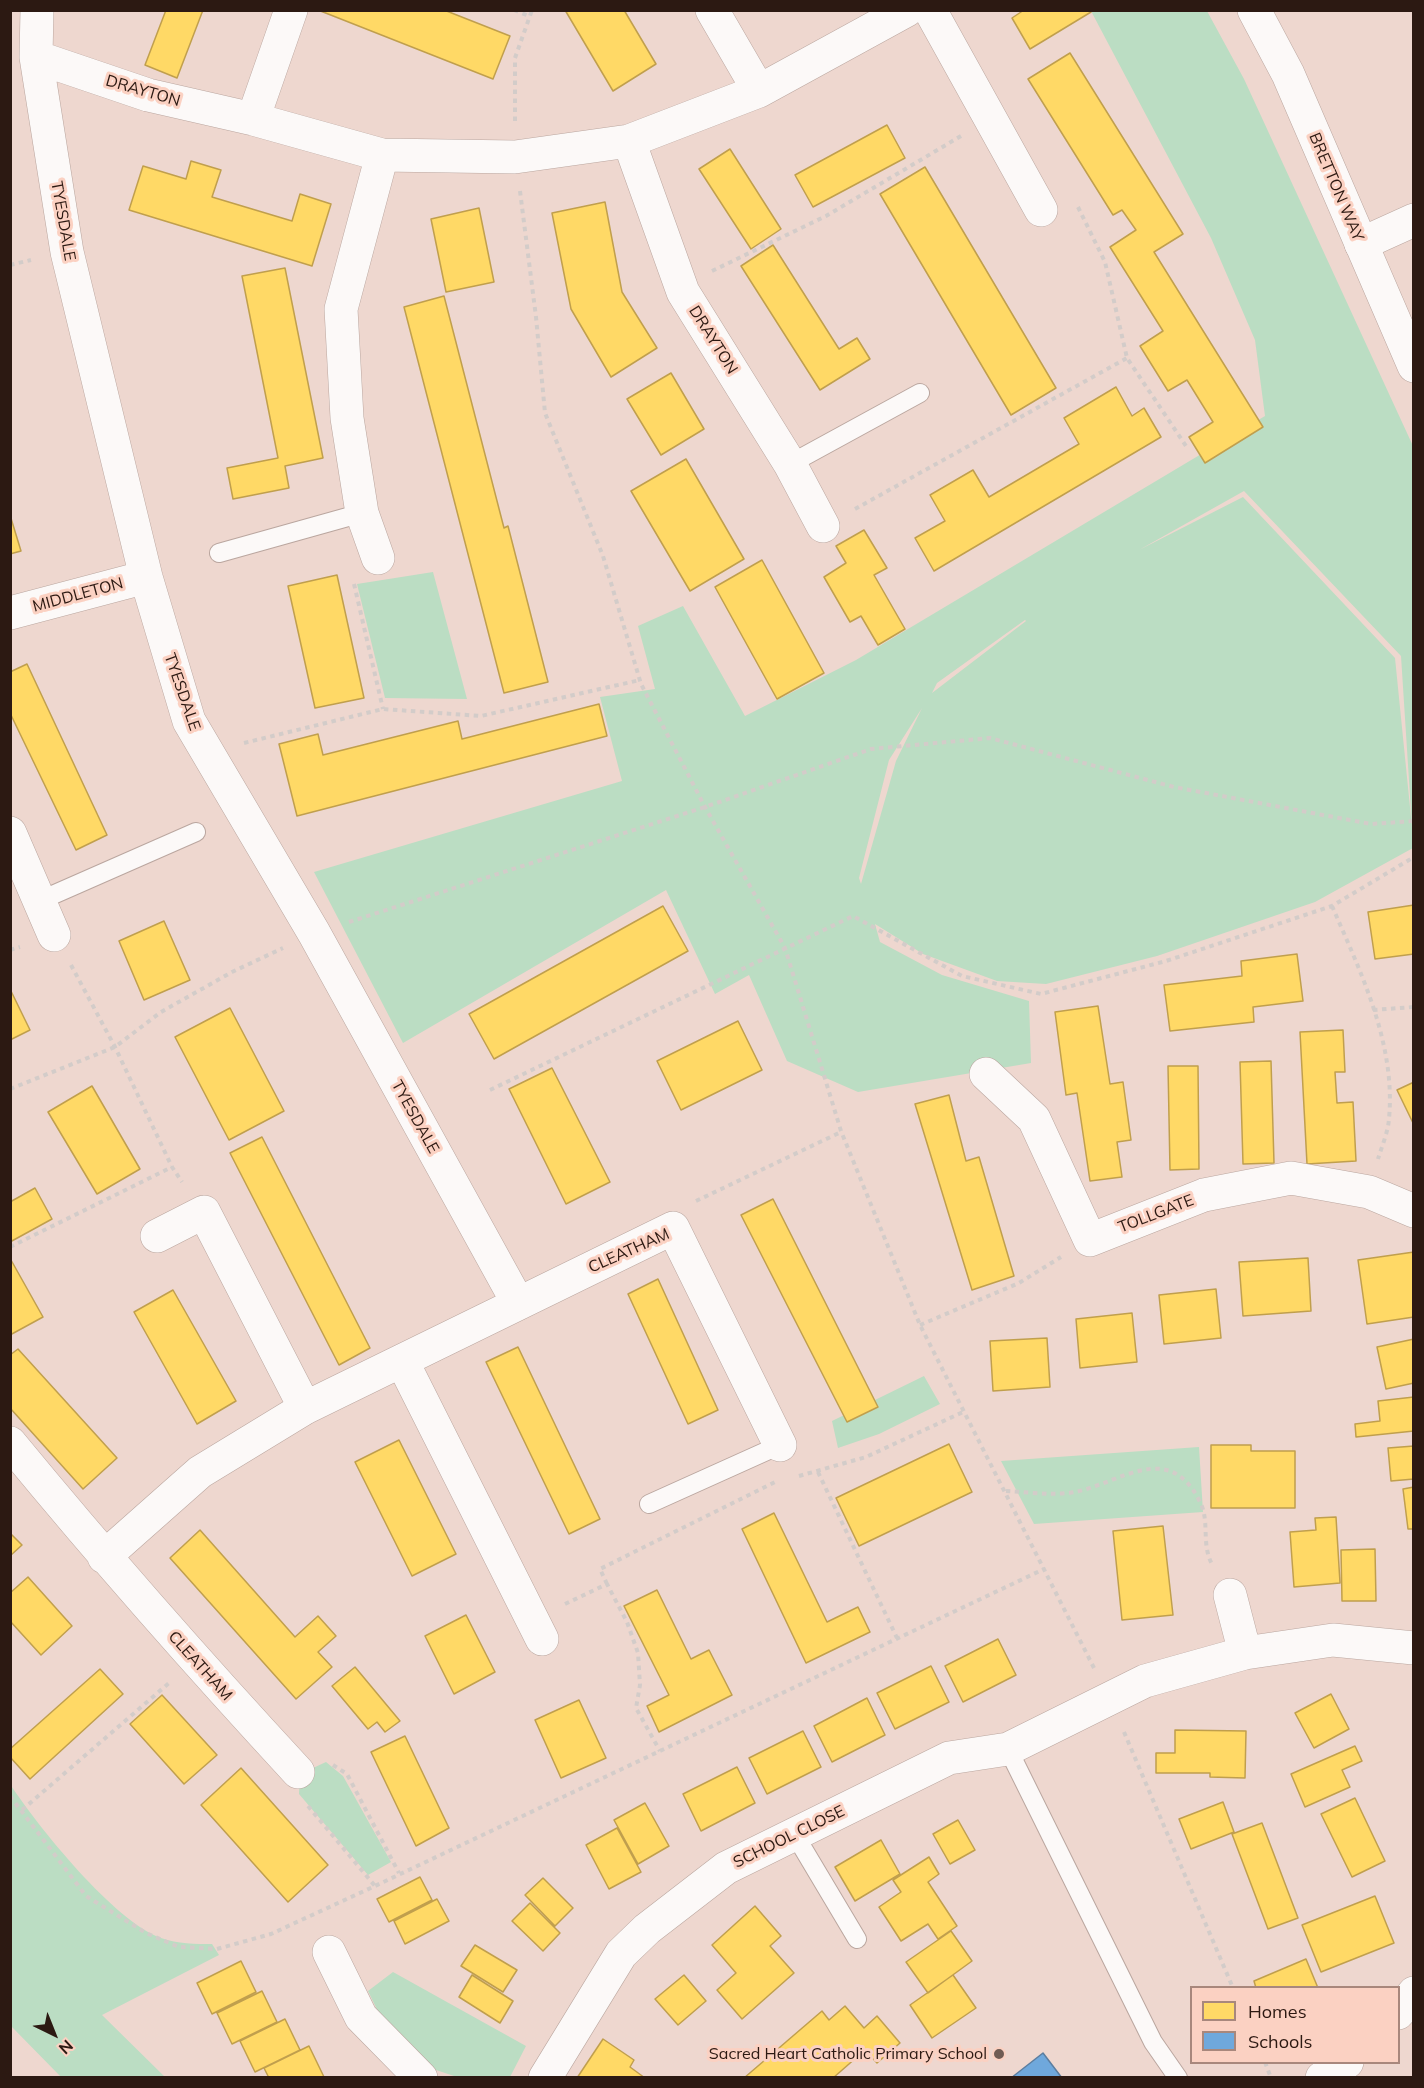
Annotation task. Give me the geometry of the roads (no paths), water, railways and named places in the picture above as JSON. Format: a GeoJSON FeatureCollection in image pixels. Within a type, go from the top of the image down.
{"type":"FeatureCollection","features":[{"type":"Feature","properties":{"kind":"street","name":"TYESDALE"},"geometry":{"type":"LineString","coordinates":[[37,10],[36,57],[67,252],[146,577],[189,721],[314,933],[518,1303]]}},
{"type":"Feature","properties":{"kind":"street"},"geometry":{"type":"LineString","coordinates":[[253,119],[291,10]]}},
{"type":"Feature","properties":{"kind":"street"},"geometry":{"type":"LineString","coordinates":[[712,10],[759,91]]}},
{"type":"Feature","properties":{"kind":"street","name":"DRAYTON"},"geometry":{"type":"LineString","coordinates":[[36,57],[148,95],[253,119],[382,155],[515,157],[629,141],[759,91],[907,10]]}},
{"type":"Feature","properties":{"kind":"street"},"geometry":{"type":"LineString","coordinates":[[930,10],[1041,210]]}},
{"type":"Feature","properties":{"kind":"street","name":"BRETTON WAY"},"geometry":{"type":"LineString","coordinates":[[1254,10],[1288,74],[1413,366]]}},
{"type":"Feature","properties":{"kind":"street","name":"DRAYTON"},"geometry":{"type":"LineString","coordinates":[[629,141],[681,286],[790,464],[823,526]]}},
{"type":"Feature","properties":{"kind":"street"},"geometry":{"type":"LineString","coordinates":[[378,558],[362,513],[347,418],[341,309],[382,155]]}},
{"type":"Feature","properties":{"kind":"street"},"geometry":{"type":"LineString","coordinates":[[1360,244],[1413,220]]}},
{"type":"Feature","properties":{"kind":"street","name":"MIDDLETON"},"geometry":{"type":"LineString","coordinates":[[10,613],[146,577]]}},
{"type":"Feature","properties":{"kind":"street"},"geometry":{"type":"LineString","coordinates":[[10,833],[54,935]]}},
{"type":"Feature","properties":{"kind":"street","name":"TOLLGATE"},"geometry":{"type":"LineString","coordinates":[[986,1074],[1034,1119],[1090,1240],[1204,1195],[1291,1178],[1369,1191],[1413,1211]]}},
{"type":"Feature","properties":{"kind":"street"},"geometry":{"type":"LineString","coordinates":[[157,1236],[204,1212],[305,1407]]}},
{"type":"Feature","properties":{"kind":"street","name":"CLEATHAM"},"geometry":{"type":"LineString","coordinates":[[104,1557],[200,1472],[305,1407],[674,1228],[780,1445]]}},
{"type":"Feature","properties":{"kind":"street"},"geometry":{"type":"LineString","coordinates":[[402,1361],[537,1629]]}},
{"type":"Feature","properties":{"kind":"street","name":"CLEATHAM"},"geometry":{"type":"LineString","coordinates":[[10,1443],[104,1557],[195,1661],[298,1772]]}},
{"type":"Feature","properties":{"kind":"street"},"geometry":{"type":"LineString","coordinates":[[1230,1595],[1245,1653],[1333,1640],[1413,1648]]}},
{"type":"Feature","properties":{"kind":"street","name":"SCHOOL CLOSE"},"geometry":{"type":"LineString","coordinates":[[545,2078],[621,1954],[647,1929],[726,1868],[949,1758],[1008,1749],[1102,1686],[1145,1681],[1245,1653]]}},
{"type":"Feature","properties":{"kind":"street"},"geometry":{"type":"LineString","coordinates":[[329,1952],[361,2018],[421,2078]]}},
{"type":"Feature","properties":{"kind":"street"},"geometry":{"type":"LineString","coordinates":[[1400,2010],[1413,1993]]}},
{"type":"Feature","properties":{"kind":"street"},"geometry":{"type":"LineString","coordinates":[[1322,2078],[1344,2064]]}},
{"type":"Feature","properties":{"kind":"lane"},"geometry":{"type":"LineString","coordinates":[[790,464],[920,393]]}},
{"type":"Feature","properties":{"kind":"lane"},"geometry":{"type":"LineString","coordinates":[[219,553],[362,513]]}},
{"type":"Feature","properties":{"kind":"lane"},"geometry":{"type":"LineString","coordinates":[[39,901],[196,832]]}},
{"type":"Feature","properties":{"kind":"lane"},"geometry":{"type":"LineString","coordinates":[[649,1504],[780,1445]]}},
{"type":"Feature","properties":{"kind":"lane"},"geometry":{"type":"LineString","coordinates":[[1008,1749],[1153,2042],[1178,2078]]}},
{"type":"Feature","properties":{"kind":"lane"},"geometry":{"type":"LineString","coordinates":[[795,1835],[857,1938]]}},
{"type":"Feature","properties":{"kind":"place","name":"Sacred Heart Catholic Primary School"},"geometry":{"type":"Point","coordinates":[999,2054]}}]}
